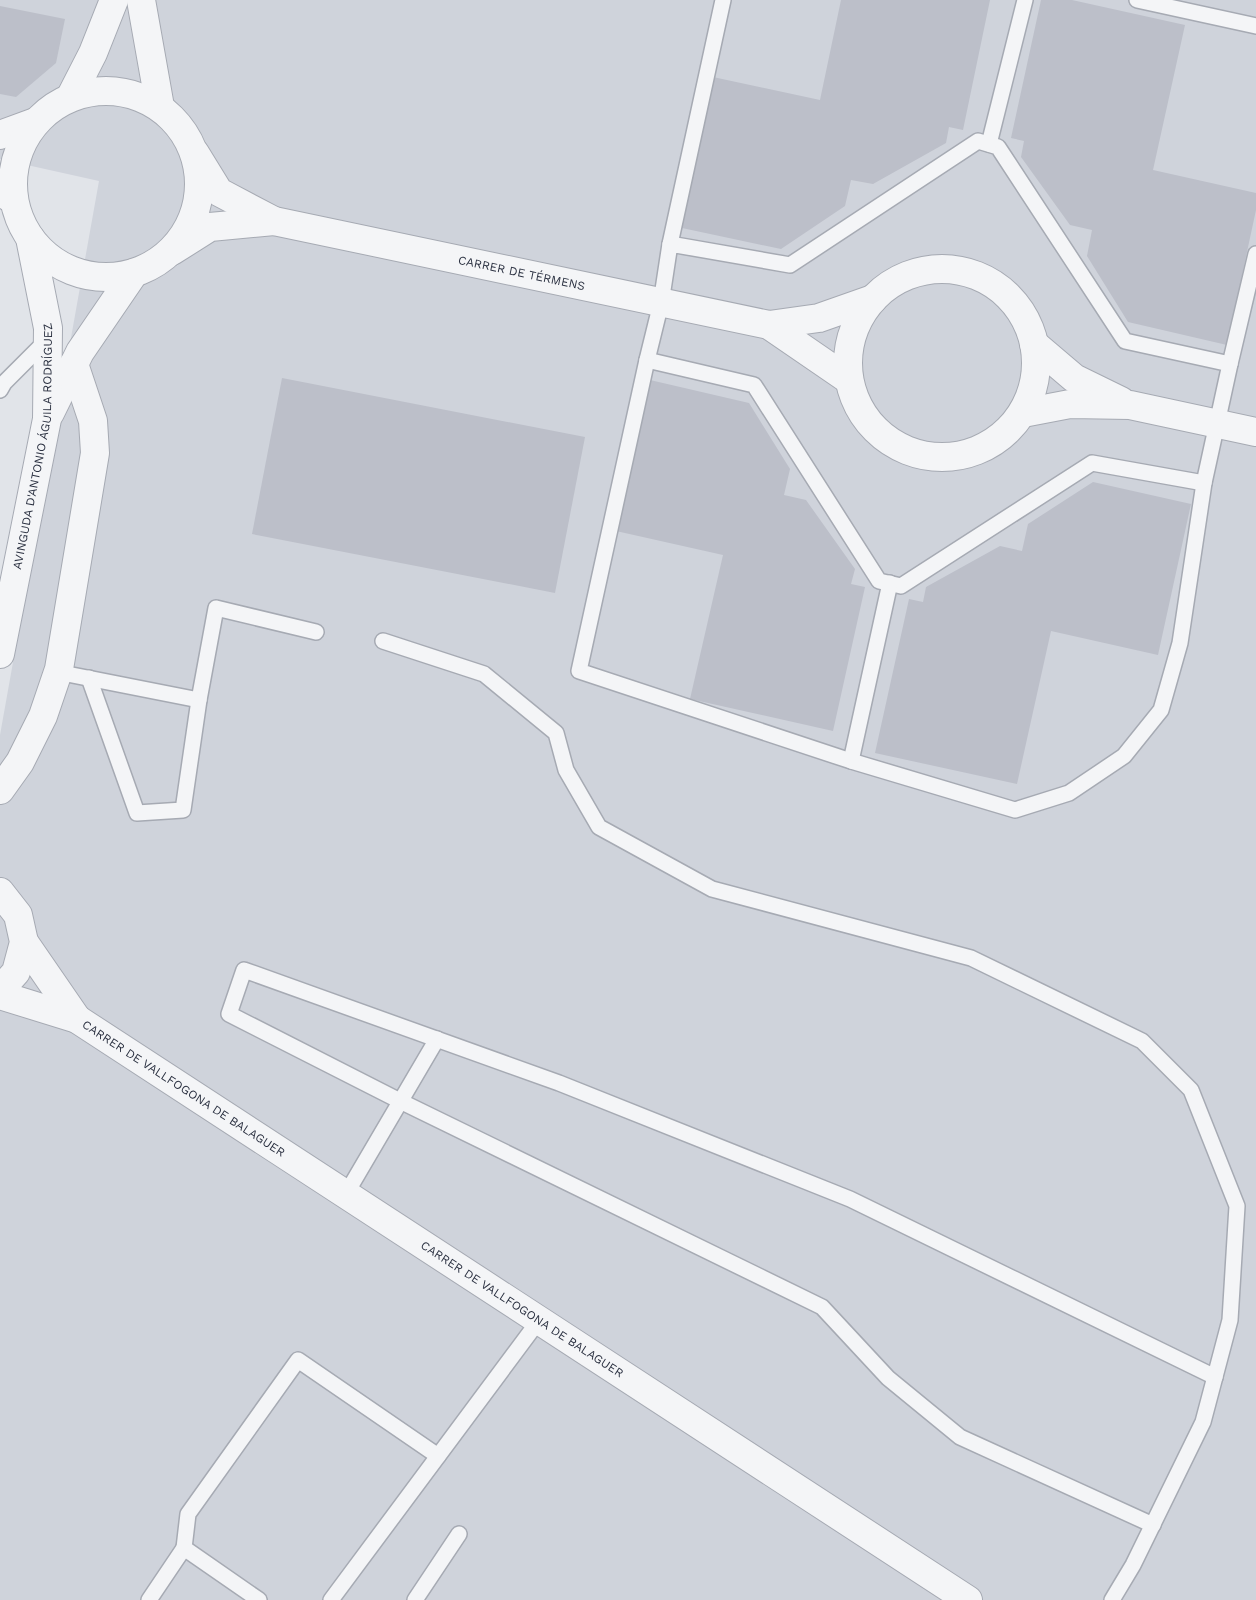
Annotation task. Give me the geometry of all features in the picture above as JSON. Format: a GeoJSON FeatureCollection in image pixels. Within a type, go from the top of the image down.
{"type":"FeatureCollection","features":[{"type":"Feature","properties":{"kind":"street"},"geometry":{"type":"LineString","coordinates":[[71,96],[93,53],[114,0]]}},
{"type":"Feature","properties":{"kind":"street"},"geometry":{"type":"LineString","coordinates":[[141,0],[160,107]]}},
{"type":"Feature","properties":{"kind":"street","name":"AVINGUDA D'ANTONIO ÁGUILA RODRÍGUEZ"},"geometry":{"type":"LineString","coordinates":[[101,89],[132,93],[160,107],[181,127],[195,153],[200,179],[197,205],[188,230],[172,251],[154,264],[134,273],[106,278],[77,273],[51,259],[30,238],[7,196],[20,146],[35,122],[52,107],[71,96],[101,89]]}},
{"type":"Feature","properties":{"kind":"street"},"geometry":{"type":"LineString","coordinates":[[0,135],[35,122]]}},
{"type":"Feature","properties":{"kind":"street","name":"CARRER DE TÉRMENS"},"geometry":{"type":"LineString","coordinates":[[195,153],[219,192],[274,221],[769,325],[818,318],[873,299]]}},
{"type":"Feature","properties":{"kind":"street","name":"CARRER DE TÉRMENS"},"geometry":{"type":"LineString","coordinates":[[172,251],[210,227],[274,221]]}},
{"type":"Feature","properties":{"kind":"street","name":"AVINGUDA D'ANTONIO ÁGUILA RODRÍGUEZ"},"geometry":{"type":"LineString","coordinates":[[0,654],[47,419],[48,328],[30,238]]}},
{"type":"Feature","properties":{"kind":"street"},"geometry":{"type":"LineString","coordinates":[[953,269],[981,277],[1006,293],[1024,316],[1034,344],[1036,368],[1033,391],[1023,412],[1004,435],[978,450],[950,457],[921,455],[894,444],[871,425],[855,400],[849,380],[849,345],[858,320],[873,299],[896,280],[924,270],[953,269]]}},
{"type":"Feature","properties":{"kind":"street","name":"AVINGUDA D'ANTONIO ÁGUILA RODRÍGUEZ"},"geometry":{"type":"LineString","coordinates":[[47,419],[80,352],[134,273]]}},
{"type":"Feature","properties":{"kind":"street","name":"CARRER DE TÉRMENS"},"geometry":{"type":"LineString","coordinates":[[769,325],[849,380]]}},
{"type":"Feature","properties":{"kind":"street"},"geometry":{"type":"LineString","coordinates":[[1034,344],[1074,378],[1130,405]]}},
{"type":"Feature","properties":{"kind":"street"},"geometry":{"type":"LineString","coordinates":[[0,790],[20,762],[32,739],[43,716],[57,672],[94,453],[93,421],[74,364]]}},
{"type":"Feature","properties":{"kind":"street"},"geometry":{"type":"LineString","coordinates":[[1023,412],[1070,404],[1130,405],[1256,432]]}},
{"type":"Feature","properties":{"kind":"street"},"geometry":{"type":"LineString","coordinates":[[0,889],[18,915],[24,942],[16,972],[0,990]]}},
{"type":"Feature","properties":{"kind":"street","name":"CARRER DE VALLFOGONA DE BALAGUER"},"geometry":{"type":"LineString","coordinates":[[24,942],[77,1018]]}},
{"type":"Feature","properties":{"kind":"street","name":"CARRER DE VALLFOGONA DE BALAGUER"},"geometry":{"type":"LineString","coordinates":[[0,995],[77,1018],[968,1600]]}},
{"type":"Feature","properties":{"kind":"lane"},"geometry":{"type":"LineString","coordinates":[[723,0],[670,244],[661,303],[579,671],[850,761],[1015,810],[1069,793],[1124,756],[1160,710],[1178,653],[1204,483],[1256,254]]}},
{"type":"Feature","properties":{"kind":"lane"},"geometry":{"type":"LineString","coordinates":[[989,144],[1025,0]]}},
{"type":"Feature","properties":{"kind":"lane"},"geometry":{"type":"LineString","coordinates":[[1137,0],[1256,26]]}},
{"type":"Feature","properties":{"kind":"lane"},"geometry":{"type":"LineString","coordinates":[[670,244],[790,265],[978,141],[998,147],[1125,341],[1230,364]]}},
{"type":"Feature","properties":{"kind":"lane"},"geometry":{"type":"LineString","coordinates":[[0,390],[4,383],[48,339]]}},
{"type":"Feature","properties":{"kind":"lane"},"geometry":{"type":"LineString","coordinates":[[647,360],[754,385],[879,581],[902,586],[1092,463],[1204,483]]}},
{"type":"Feature","properties":{"kind":"lane"},"geometry":{"type":"LineString","coordinates":[[850,761],[890,583]]}},
{"type":"Feature","properties":{"kind":"lane"},"geometry":{"type":"LineString","coordinates":[[89,678],[137,813],[183,810],[199,700],[216,608],[316,632]]}},
{"type":"Feature","properties":{"kind":"lane"},"geometry":{"type":"LineString","coordinates":[[383,641],[484,674],[556,733],[566,770],[600,826],[712,888],[971,958],[1142,1041],[1191,1090],[1237,1206],[1230,1320],[1203,1422],[1133,1566],[1112,1600]]}},
{"type":"Feature","properties":{"kind":"lane"},"geometry":{"type":"LineString","coordinates":[[57,672],[199,700]]}},
{"type":"Feature","properties":{"kind":"lane"},"geometry":{"type":"LineString","coordinates":[[1152,1525],[960,1436],[888,1378],[822,1307],[402,1102],[229,1014],[244,970],[559,1082],[850,1199],[1214,1377]]}},
{"type":"Feature","properties":{"kind":"lane"},"geometry":{"type":"LineString","coordinates":[[346,1194],[402,1102],[437,1039]]}},
{"type":"Feature","properties":{"kind":"lane"},"geometry":{"type":"LineString","coordinates":[[331,1600],[540,1319]]}},
{"type":"Feature","properties":{"kind":"lane"},"geometry":{"type":"LineString","coordinates":[[149,1600],[184,1548],[188,1514],[298,1360],[438,1456]]}},
{"type":"Feature","properties":{"kind":"lane"},"geometry":{"type":"LineString","coordinates":[[415,1600],[459,1534]]}},
{"type":"Feature","properties":{"kind":"lane"},"geometry":{"type":"LineString","coordinates":[[184,1548],[259,1600]]}},
{"type":"Feature","properties":{"kind":"shaded area"},"geometry":{"type":"Polygon","coordinates":[[[0,0],[1256,0],[1256,1600],[0,1600],[0,735],[99,181],[0,159],[0,0]]]}},
{"type":"Feature","properties":{"kind":"building"},"geometry":{"type":"Polygon","coordinates":[[[841,0],[990,0],[963,130],[949,127],[946,143],[873,184],[851,180],[845,206],[781,249],[682,228],[713,77],[820,100],[841,0]]]}},
{"type":"Feature","properties":{"kind":"building"},"geometry":{"type":"Polygon","coordinates":[[[1041,0],[1072,0],[1185,25],[1153,170],[1256,193],[1256,210],[1227,345],[1128,322],[1087,256],[1092,230],[1070,225],[1021,157],[1024,141],[1011,138],[1041,0]]]}},
{"type":"Feature","properties":{"kind":"building"},"geometry":{"type":"Polygon","coordinates":[[[0,6],[65,19],[56,63],[16,97],[0,94],[0,6]]]}},
{"type":"Feature","properties":{"kind":"building"},"geometry":{"type":"Polygon","coordinates":[[[282,378],[585,437],[555,593],[252,534],[282,378]]]}},
{"type":"Feature","properties":{"kind":"building"},"geometry":{"type":"Polygon","coordinates":[[[650,380],[749,403],[790,469],[784,495],[806,500],[855,569],[851,584],[865,587],[833,731],[690,699],[723,555],[616,531],[650,380]]]}},
{"type":"Feature","properties":{"kind":"building"},"geometry":{"type":"Polygon","coordinates":[[[1093,482],[1191,504],[1158,655],[1051,631],[1017,784],[875,753],[909,599],[923,602],[926,587],[1000,546],[1022,551],[1028,524],[1093,482]]]}}]}
